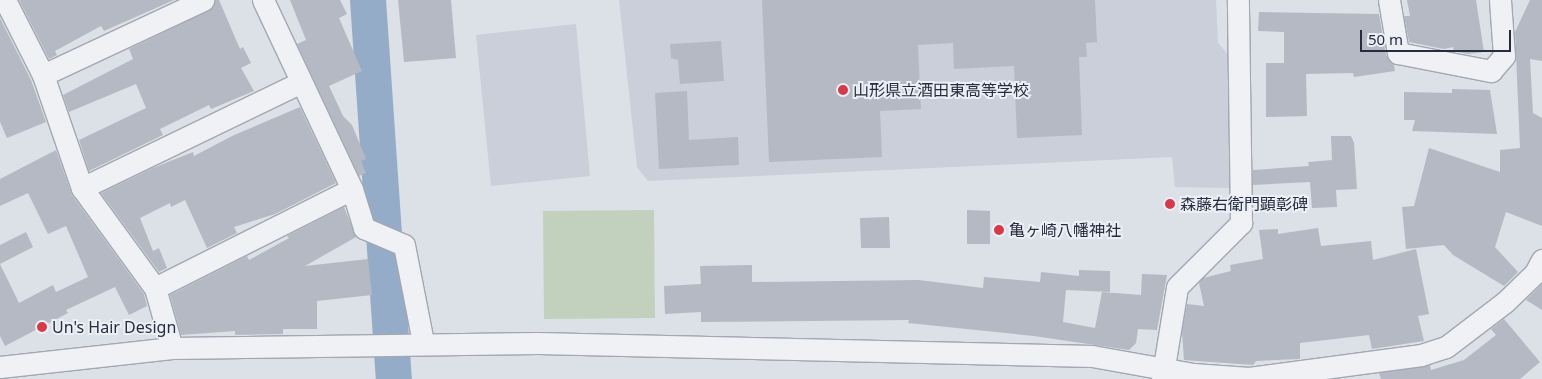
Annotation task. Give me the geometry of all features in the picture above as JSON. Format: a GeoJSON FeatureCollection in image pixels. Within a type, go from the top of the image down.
{"type":"FeatureCollection","features":[{"type":"Feature","properties":{"kind":"street"},"geometry":{"type":"LineString","coordinates":[[6,0],[43,76],[82,188],[155,288],[172,348]]}},
{"type":"Feature","properties":{"kind":"street"},"geometry":{"type":"LineString","coordinates":[[43,76],[203,0]]}},
{"type":"Feature","properties":{"kind":"street"},"geometry":{"type":"LineString","coordinates":[[263,0],[352,189],[364,228],[404,245],[423,342]]}},
{"type":"Feature","properties":{"kind":"street"},"geometry":{"type":"LineString","coordinates":[[1163,373],[1177,287],[1241,223],[1238,0]]}},
{"type":"Feature","properties":{"kind":"street"},"geometry":{"type":"LineString","coordinates":[[1389,0],[1398,53],[1491,71],[1504,56],[1500,0]]}},
{"type":"Feature","properties":{"kind":"street"},"geometry":{"type":"LineString","coordinates":[[82,188],[301,82]]}},
{"type":"Feature","properties":{"kind":"street"},"geometry":{"type":"LineString","coordinates":[[155,288],[352,189]]}},
{"type":"Feature","properties":{"kind":"street"},"geometry":{"type":"LineString","coordinates":[[0,367],[172,348],[423,342],[1092,356],[1163,373],[1251,378],[1421,355],[1446,347],[1505,302],[1540,270]]}},
{"type":"Feature","properties":{"kind":"shaded area"},"geometry":{"type":"Polygon","coordinates":[[[619,0],[1216,0],[1218,43],[1232,59],[1234,188],[1175,187],[1172,157],[648,181],[637,167],[619,0]]]}},
{"type":"Feature","properties":{"kind":"shaded area"},"geometry":{"type":"Polygon","coordinates":[[[576,24],[590,176],[491,186],[476,35],[576,24]]]}},
{"type":"Feature","properties":{"kind":"green space"},"geometry":{"type":"Polygon","coordinates":[[[654,210],[655,318],[544,319],[543,211],[654,210]]]}},
{"type":"Feature","properties":{"kind":"building"},"geometry":{"type":"Polygon","coordinates":[[[19,0],[174,0],[104,31],[101,26],[55,51],[57,55],[49,59],[19,0]]]}},
{"type":"Feature","properties":{"kind":"building"},"geometry":{"type":"Polygon","coordinates":[[[215,0],[219,0],[240,49],[243,47],[251,63],[241,68],[254,91],[211,109],[209,105],[160,129],[163,135],[89,171],[79,140],[146,108],[136,84],[69,112],[63,95],[133,59],[129,49],[208,11],[215,0]]]}},
{"type":"Feature","properties":{"kind":"building"},"geometry":{"type":"Polygon","coordinates":[[[290,0],[340,0],[347,14],[339,18],[362,71],[329,86],[343,116],[352,125],[366,159],[361,161],[366,173],[359,176],[297,44],[306,40],[290,0]]]}},
{"type":"Feature","properties":{"kind":"building"},"geometry":{"type":"Polygon","coordinates":[[[398,0],[451,0],[456,58],[404,62],[398,0]]]}},
{"type":"Feature","properties":{"kind":"building","name":"山形県立酒田東高等学校"},"geometry":{"type":"Polygon","coordinates":[[[762,0],[1095,0],[1097,42],[1086,43],[1087,57],[1079,57],[1082,135],[1017,138],[1014,66],[954,69],[953,43],[918,45],[921,109],[880,111],[882,157],[769,162],[762,0]]]}},
{"type":"Feature","properties":{"kind":"building"},"geometry":{"type":"Polygon","coordinates":[[[1407,0],[1476,0],[1484,52],[1468,54],[1454,51],[1453,47],[1444,49],[1409,42],[1404,16],[1410,16],[1407,0]]]}},
{"type":"Feature","properties":{"kind":"building"},"geometry":{"type":"Polygon","coordinates":[[[1530,0],[1542,0],[1542,61],[1530,59],[1533,113],[1542,118],[1542,226],[1506,212],[1495,247],[1518,272],[1504,286],[1453,255],[1444,245],[1406,249],[1402,207],[1414,206],[1429,148],[1500,172],[1500,150],[1520,148],[1515,32],[1530,0]]]}},
{"type":"Feature","properties":{"kind":"building"},"geometry":{"type":"Polygon","coordinates":[[[1259,12],[1379,14],[1386,55],[1394,65],[1395,71],[1354,77],[1353,73],[1306,74],[1307,116],[1266,117],[1266,63],[1284,63],[1284,32],[1258,31],[1259,12]]]}},
{"type":"Feature","properties":{"kind":"building"},"geometry":{"type":"Polygon","coordinates":[[[0,18],[31,80],[46,122],[7,138],[0,122],[0,18]]]}},
{"type":"Feature","properties":{"kind":"building"},"geometry":{"type":"Polygon","coordinates":[[[721,41],[724,81],[680,84],[678,60],[671,58],[670,44],[721,41]]]}},
{"type":"Feature","properties":{"kind":"building"},"geometry":{"type":"Polygon","coordinates":[[[1452,89],[1490,90],[1497,134],[1412,131],[1415,120],[1404,120],[1404,92],[1452,93],[1452,89]]]}},
{"type":"Feature","properties":{"kind":"building"},"geometry":{"type":"Polygon","coordinates":[[[687,91],[689,140],[738,137],[739,165],[659,169],[655,93],[687,91]]]}},
{"type":"Feature","properties":{"kind":"building"},"geometry":{"type":"Polygon","coordinates":[[[300,107],[336,183],[275,214],[234,227],[237,233],[207,248],[185,200],[171,207],[170,203],[140,218],[153,251],[159,248],[167,268],[159,272],[101,193],[153,168],[193,152],[194,156],[232,136],[300,107]]]}},
{"type":"Feature","properties":{"kind":"building"},"geometry":{"type":"Polygon","coordinates":[[[1331,136],[1351,136],[1354,143],[1357,189],[1336,190],[1337,207],[1312,208],[1310,182],[1253,185],[1253,170],[1309,166],[1308,162],[1332,160],[1331,136]]]}},
{"type":"Feature","properties":{"kind":"building"},"geometry":{"type":"Polygon","coordinates":[[[56,150],[72,195],[144,294],[147,306],[129,315],[115,287],[66,310],[68,313],[5,346],[0,336],[0,264],[19,303],[53,285],[56,292],[88,277],[66,226],[48,234],[28,193],[0,206],[0,179],[56,150]]]}},
{"type":"Feature","properties":{"kind":"building"},"geometry":{"type":"Polygon","coordinates":[[[344,207],[356,237],[305,266],[368,259],[372,295],[317,301],[317,329],[283,329],[283,334],[235,335],[235,331],[181,335],[170,295],[247,256],[249,260],[289,238],[287,236],[344,207]]]}},
{"type":"Feature","properties":{"kind":"building"},"geometry":{"type":"Polygon","coordinates":[[[967,210],[990,211],[990,244],[967,244],[967,210]]]}},
{"type":"Feature","properties":{"kind":"building"},"geometry":{"type":"Polygon","coordinates":[[[889,217],[890,248],[861,248],[860,218],[889,217]]]}},
{"type":"Feature","properties":{"kind":"building"},"geometry":{"type":"Polygon","coordinates":[[[1318,228],[1321,246],[1371,241],[1373,260],[1416,249],[1429,314],[1418,316],[1424,341],[1372,349],[1369,335],[1300,343],[1300,359],[1256,361],[1253,365],[1184,360],[1182,332],[1187,304],[1204,306],[1199,283],[1203,278],[1231,271],[1230,265],[1263,259],[1259,230],[1278,229],[1278,234],[1318,228]]]}},
{"type":"Feature","properties":{"kind":"building"},"geometry":{"type":"Polygon","coordinates":[[[26,232],[33,247],[0,264],[0,245],[26,232]]]}},
{"type":"Feature","properties":{"kind":"building"},"geometry":{"type":"Polygon","coordinates":[[[752,265],[752,282],[919,280],[983,288],[984,277],[1040,282],[1041,272],[1079,276],[1079,270],[1110,271],[1110,292],[1066,290],[1063,322],[1095,328],[1102,292],[1141,295],[1142,274],[1167,275],[1157,330],[1138,329],[1136,343],[1129,350],[1034,336],[908,323],[909,320],[701,322],[701,312],[665,314],[664,286],[701,284],[700,266],[752,265]]]}},
{"type":"Feature","properties":{"kind":"building"},"geometry":{"type":"Polygon","coordinates":[[[1542,284],[1542,310],[1526,300],[1542,284]]]}},
{"type":"Feature","properties":{"kind":"building"},"geometry":{"type":"Polygon","coordinates":[[[1504,319],[1540,362],[1520,379],[1381,379],[1379,373],[1430,365],[1431,370],[1464,360],[1496,335],[1491,329],[1504,319]]]}},
{"type":"Feature","properties":{"kind":"waterway"},"geometry":{"type":"LineString","coordinates":[[368,0],[394,379]]}},
{"type":"Feature","properties":{"kind":"place","name":"山形県立酒田東高等学校"},"geometry":{"type":"Point","coordinates":[843,90]}},
{"type":"Feature","properties":{"kind":"place","name":"森藤右衛門顕彰碑"},"geometry":{"type":"Point","coordinates":[1170,204]}},
{"type":"Feature","properties":{"kind":"place","name":"亀ヶ崎八幡神社"},"geometry":{"type":"Point","coordinates":[999,230]}},
{"type":"Feature","properties":{"kind":"place","name":"Un's Hair Design"},"geometry":{"type":"Point","coordinates":[42,327]}}]}
